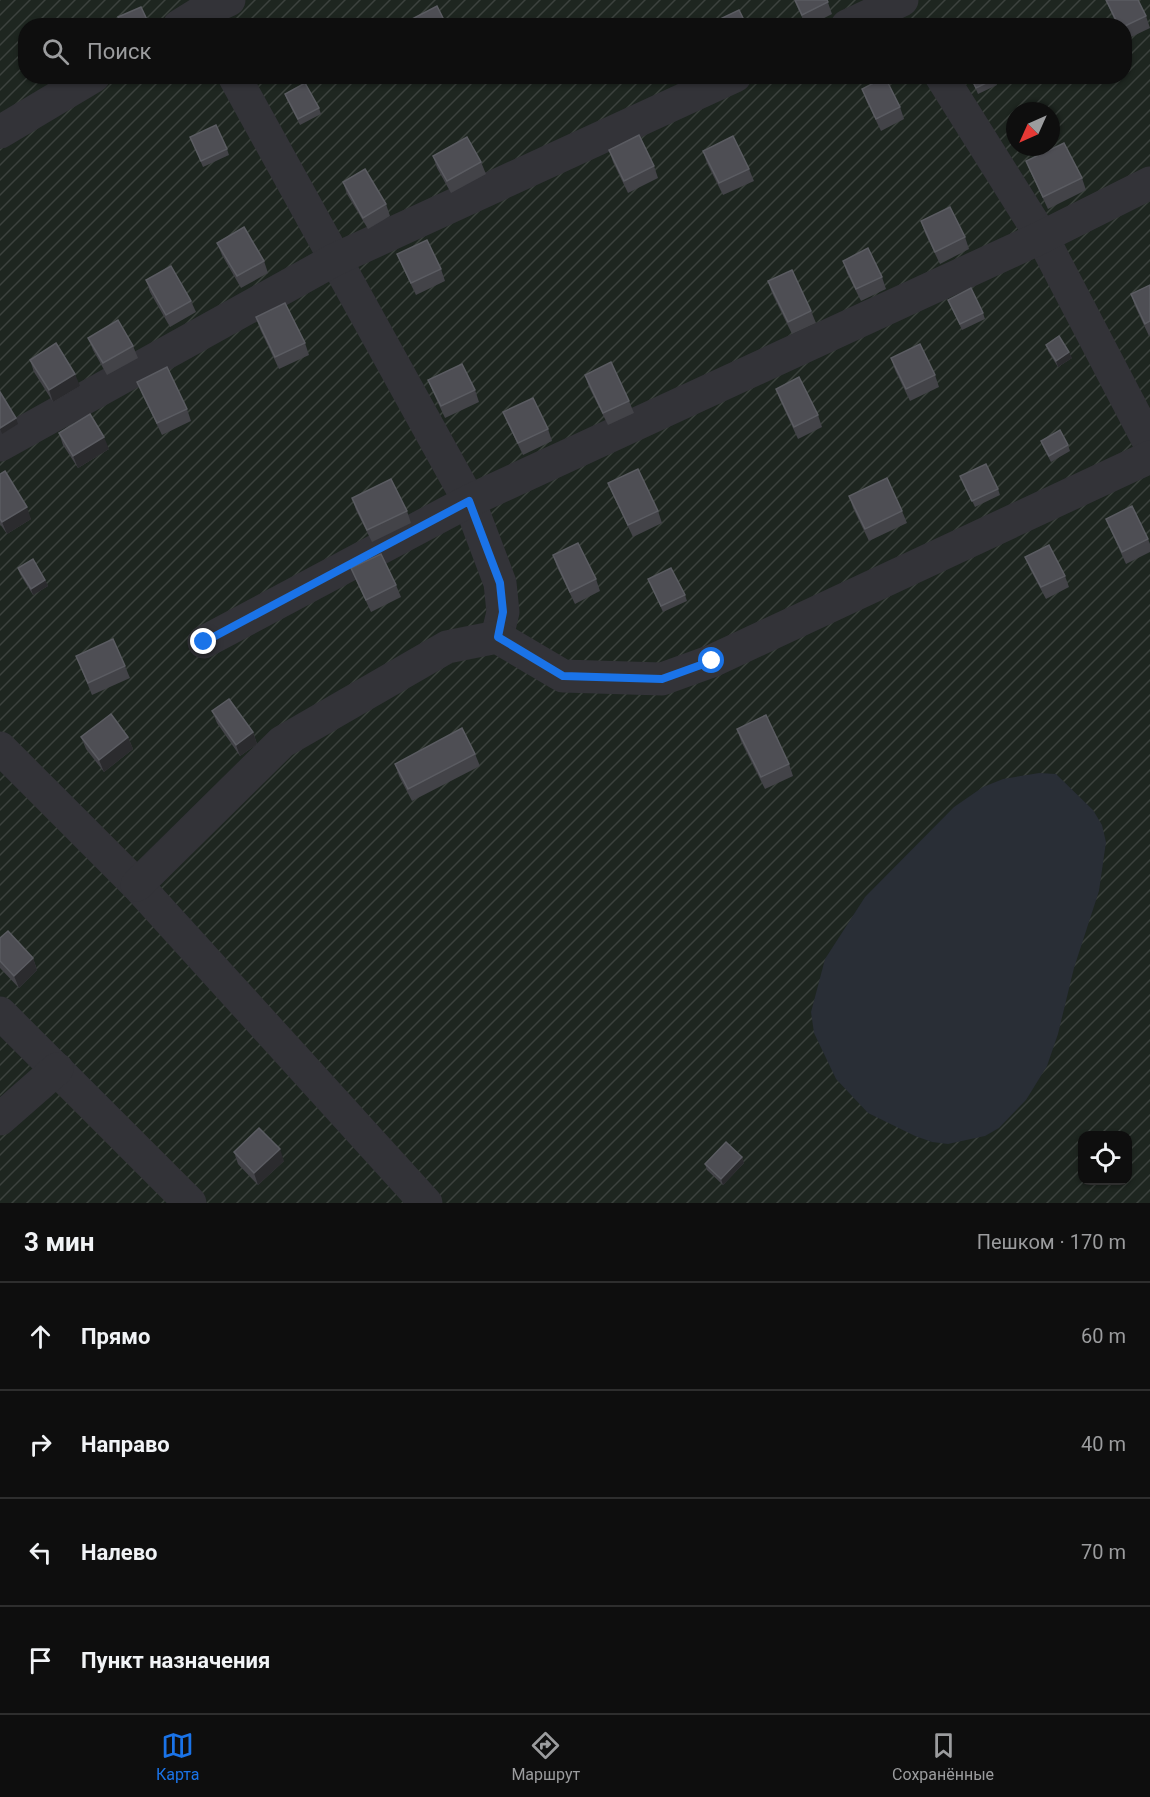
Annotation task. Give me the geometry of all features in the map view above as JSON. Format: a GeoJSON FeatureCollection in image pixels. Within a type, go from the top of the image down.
{"type":"FeatureCollection","features":[{"type":"Feature","properties":{"kind":"street"},"geometry":{"type":"LineString","coordinates":[[194,16],[229,0]]}},
{"type":"Feature","properties":{"kind":"street"},"geometry":{"type":"LineString","coordinates":[[869,18],[900,7]]}},
{"type":"Feature","properties":{"kind":"street"},"geometry":{"type":"LineString","coordinates":[[0,132],[80,84]]}},
{"type":"Feature","properties":{"kind":"street"},"geometry":{"type":"LineString","coordinates":[[238,84],[469,501],[500,583],[503,612],[498,637]]}},
{"type":"Feature","properties":{"kind":"street"},"geometry":{"type":"LineString","coordinates":[[0,445],[334,260],[718,84]]}},
{"type":"Feature","properties":{"kind":"street"},"geometry":{"type":"LineString","coordinates":[[946,84],[1042,237],[1150,444]]}},
{"type":"Feature","properties":{"kind":"street"},"geometry":{"type":"LineString","coordinates":[[204,642],[469,501],[1042,237],[1150,183]]}},
{"type":"Feature","properties":{"kind":"street"},"geometry":{"type":"LineString","coordinates":[[137,885],[282,742],[447,646],[498,637],[563,676],[662,679],[712,661],[1150,457]]}},
{"type":"Feature","properties":{"kind":"street"},"geometry":{"type":"LineString","coordinates":[[0,748],[137,885],[426,1203]]}},
{"type":"Feature","properties":{"kind":"street"},"geometry":{"type":"LineString","coordinates":[[0,1013],[184,1201]]}},
{"type":"Feature","properties":{"kind":"street"},"geometry":{"type":"LineString","coordinates":[[0,1119],[57,1069]]}},
{"type":"Feature","properties":{"kind":"shaded area"},"geometry":{"type":"Polygon","coordinates":[[[0,0],[1150,0],[1150,1203],[0,1203],[0,0]]]}},
{"type":"Feature","properties":{"kind":"shaded area"},"geometry":{"type":"Polygon","coordinates":[[[1039,773],[1056,774],[1093,810],[1102,825],[1106,842],[1099,891],[1074,968],[1058,1034],[1047,1066],[1026,1100],[999,1128],[985,1136],[948,1144],[932,1142],[868,1113],[836,1079],[814,1033],[811,1012],[825,959],[865,897],[954,807],[983,787],[1003,779],[1039,773]]]}},
{"type":"Feature","properties":{"kind":"building"},"geometry":{"type":"Polygon","coordinates":[[[795,0],[827,0],[828,2],[802,15],[795,0]]]}},
{"type":"Feature","properties":{"kind":"building"},"geometry":{"type":"Polygon","coordinates":[[[1106,0],[1138,0],[1146,16],[1132,23],[1132,18],[1115,18],[1106,0]]]}},
{"type":"Feature","properties":{"kind":"building"},"geometry":{"type":"Polygon","coordinates":[[[437,6],[443,18],[414,18],[437,6]]]}},
{"type":"Feature","properties":{"kind":"building"},"geometry":{"type":"Polygon","coordinates":[[[141,7],[146,18],[118,18],[141,7]]]}},
{"type":"Feature","properties":{"kind":"building"},"geometry":{"type":"Polygon","coordinates":[[[739,10],[743,18],[722,18],[739,10]]]}},
{"type":"Feature","properties":{"kind":"building"},"geometry":{"type":"Polygon","coordinates":[[[306,84],[319,108],[298,119],[285,94],[306,84]]]}},
{"type":"Feature","properties":{"kind":"building"},"geometry":{"type":"Polygon","coordinates":[[[872,84],[888,84],[900,107],[876,119],[862,89],[872,84]]]}},
{"type":"Feature","properties":{"kind":"building"},"geometry":{"type":"Polygon","coordinates":[[[216,125],[227,149],[201,161],[190,137],[216,125]]]}},
{"type":"Feature","properties":{"kind":"building"},"geometry":{"type":"Polygon","coordinates":[[[639,135],[654,166],[624,181],[609,150],[639,135]]]}},
{"type":"Feature","properties":{"kind":"building"},"geometry":{"type":"Polygon","coordinates":[[[733,136],[749,169],[719,183],[703,151],[733,136]]]}},
{"type":"Feature","properties":{"kind":"building"},"geometry":{"type":"Polygon","coordinates":[[[467,137],[481,162],[447,181],[433,156],[467,137]]]}},
{"type":"Feature","properties":{"kind":"building"},"geometry":{"type":"Polygon","coordinates":[[[1064,143],[1082,178],[1043,197],[1026,161],[1037,156],[1060,156],[1060,145],[1064,143]]]}},
{"type":"Feature","properties":{"kind":"building"},"geometry":{"type":"Polygon","coordinates":[[[365,169],[386,204],[363,218],[343,182],[365,169]]]}},
{"type":"Feature","properties":{"kind":"building"},"geometry":{"type":"Polygon","coordinates":[[[950,207],[965,237],[935,252],[921,221],[950,207]]]}},
{"type":"Feature","properties":{"kind":"building"},"geometry":{"type":"Polygon","coordinates":[[[244,227],[264,261],[237,276],[217,243],[244,227]]]}},
{"type":"Feature","properties":{"kind":"building"},"geometry":{"type":"Polygon","coordinates":[[[427,240],[441,269],[411,283],[397,254],[427,240]]]}},
{"type":"Feature","properties":{"kind":"building"},"geometry":{"type":"Polygon","coordinates":[[[868,248],[882,277],[856,289],[843,261],[868,248]]]}},
{"type":"Feature","properties":{"kind":"building"},"geometry":{"type":"Polygon","coordinates":[[[171,266],[191,301],[166,315],[146,280],[171,266]]]}},
{"type":"Feature","properties":{"kind":"building"},"geometry":{"type":"Polygon","coordinates":[[[792,270],[811,311],[788,322],[768,281],[792,270]]]}},
{"type":"Feature","properties":{"kind":"building"},"geometry":{"type":"Polygon","coordinates":[[[1150,285],[1150,321],[1145,324],[1131,294],[1150,285]]]}},
{"type":"Feature","properties":{"kind":"building"},"geometry":{"type":"Polygon","coordinates":[[[971,288],[983,313],[960,324],[948,300],[971,288]]]}},
{"type":"Feature","properties":{"kind":"building"},"geometry":{"type":"Polygon","coordinates":[[[285,303],[305,343],[275,357],[256,317],[285,303]]]}},
{"type":"Feature","properties":{"kind":"building"},"geometry":{"type":"Polygon","coordinates":[[[118,320],[133,346],[103,363],[88,338],[118,320]]]}},
{"type":"Feature","properties":{"kind":"building"},"geometry":{"type":"Polygon","coordinates":[[[1059,336],[1069,352],[1056,361],[1046,345],[1059,336]]]}},
{"type":"Feature","properties":{"kind":"building"},"geometry":{"type":"Polygon","coordinates":[[[56,343],[75,374],[49,390],[30,360],[56,343]]]}},
{"type":"Feature","properties":{"kind":"building"},"geometry":{"type":"Polygon","coordinates":[[[920,344],[935,375],[906,389],[891,358],[920,344]]]}},
{"type":"Feature","properties":{"kind":"building"},"geometry":{"type":"Polygon","coordinates":[[[611,362],[629,401],[603,413],[585,375],[611,362]]]}},
{"type":"Feature","properties":{"kind":"building"},"geometry":{"type":"Polygon","coordinates":[[[462,364],[475,390],[441,406],[428,380],[462,364]]]}},
{"type":"Feature","properties":{"kind":"building"},"geometry":{"type":"Polygon","coordinates":[[[167,367],[187,409],[157,423],[137,382],[167,367]]]}},
{"type":"Feature","properties":{"kind":"building"},"geometry":{"type":"Polygon","coordinates":[[[799,377],[818,415],[794,427],[776,389],[799,377]]]}},
{"type":"Feature","properties":{"kind":"building"},"geometry":{"type":"Polygon","coordinates":[[[0,392],[16,418],[0,428],[0,392]]]}},
{"type":"Feature","properties":{"kind":"building"},"geometry":{"type":"Polygon","coordinates":[[[533,398],[548,429],[518,443],[503,412],[533,398]]]}},
{"type":"Feature","properties":{"kind":"building"},"geometry":{"type":"Polygon","coordinates":[[[90,414],[104,437],[73,456],[59,433],[90,414]]]}},
{"type":"Feature","properties":{"kind":"building"},"geometry":{"type":"Polygon","coordinates":[[[1060,430],[1068,445],[1049,456],[1041,441],[1060,430]]]}},
{"type":"Feature","properties":{"kind":"building"},"geometry":{"type":"Polygon","coordinates":[[[986,464],[998,489],[972,501],[960,476],[986,464]]]}},
{"type":"Feature","properties":{"kind":"building"},"geometry":{"type":"Polygon","coordinates":[[[638,469],[658,511],[628,525],[608,483],[638,469]]]}},
{"type":"Feature","properties":{"kind":"building"},"geometry":{"type":"Polygon","coordinates":[[[5,471],[27,507],[2,522],[0,519],[0,474],[5,471]]]}},
{"type":"Feature","properties":{"kind":"building"},"geometry":{"type":"Polygon","coordinates":[[[887,478],[902,511],[865,529],[849,496],[887,478]]]}},
{"type":"Feature","properties":{"kind":"building"},"geometry":{"type":"Polygon","coordinates":[[[391,479],[407,511],[367,530],[352,498],[391,479]]]}},
{"type":"Feature","properties":{"kind":"building"},"geometry":{"type":"Polygon","coordinates":[[[1132,506],[1148,539],[1122,552],[1106,519],[1132,506]]]}},
{"type":"Feature","properties":{"kind":"building"},"geometry":{"type":"Polygon","coordinates":[[[578,543],[596,579],[570,592],[553,555],[578,543]]]}},
{"type":"Feature","properties":{"kind":"building"},"geometry":{"type":"Polygon","coordinates":[[[1049,545],[1065,576],[1041,587],[1025,557],[1049,545]]]}},
{"type":"Feature","properties":{"kind":"building"},"geometry":{"type":"Polygon","coordinates":[[[381,554],[396,585],[366,600],[351,568],[381,554]]]}},
{"type":"Feature","properties":{"kind":"building"},"geometry":{"type":"Polygon","coordinates":[[[33,559],[45,580],[31,589],[18,568],[33,559]]]}},
{"type":"Feature","properties":{"kind":"building"},"geometry":{"type":"Polygon","coordinates":[[[671,568],[685,595],[661,606],[648,579],[671,568]]]}},
{"type":"Feature","properties":{"kind":"building"},"geometry":{"type":"Polygon","coordinates":[[[113,639],[125,666],[88,683],[76,656],[113,639]]]}},
{"type":"Feature","properties":{"kind":"building"},"geometry":{"type":"Polygon","coordinates":[[[229,699],[253,732],[236,745],[212,711],[229,699]]]}},
{"type":"Feature","properties":{"kind":"building"},"geometry":{"type":"Polygon","coordinates":[[[111,714],[128,737],[99,760],[81,737],[111,714]]]}},
{"type":"Feature","properties":{"kind":"building"},"geometry":{"type":"Polygon","coordinates":[[[766,715],[789,764],[761,777],[737,729],[766,715]]]}},
{"type":"Feature","properties":{"kind":"building"},"geometry":{"type":"Polygon","coordinates":[[[462,728],[475,754],[408,789],[395,764],[462,728]]]}},
{"type":"Feature","properties":{"kind":"building"},"geometry":{"type":"Polygon","coordinates":[[[8,931],[33,958],[14,976],[0,961],[0,938],[8,931]]]}},
{"type":"Feature","properties":{"kind":"building"},"geometry":{"type":"Polygon","coordinates":[[[259,1128],[280,1149],[254,1173],[234,1152],[259,1128]]]}},
{"type":"Feature","properties":{"kind":"building"},"geometry":{"type":"Polygon","coordinates":[[[726,1142],[742,1157],[721,1179],[705,1164],[726,1142]]]}},
{"type":"Feature","properties":{"kind":"route"},"geometry":{"type":"LineString","coordinates":[[204,642],[469,501],[500,583],[503,612],[498,637],[563,676],[662,679],[712,661]]}}]}
